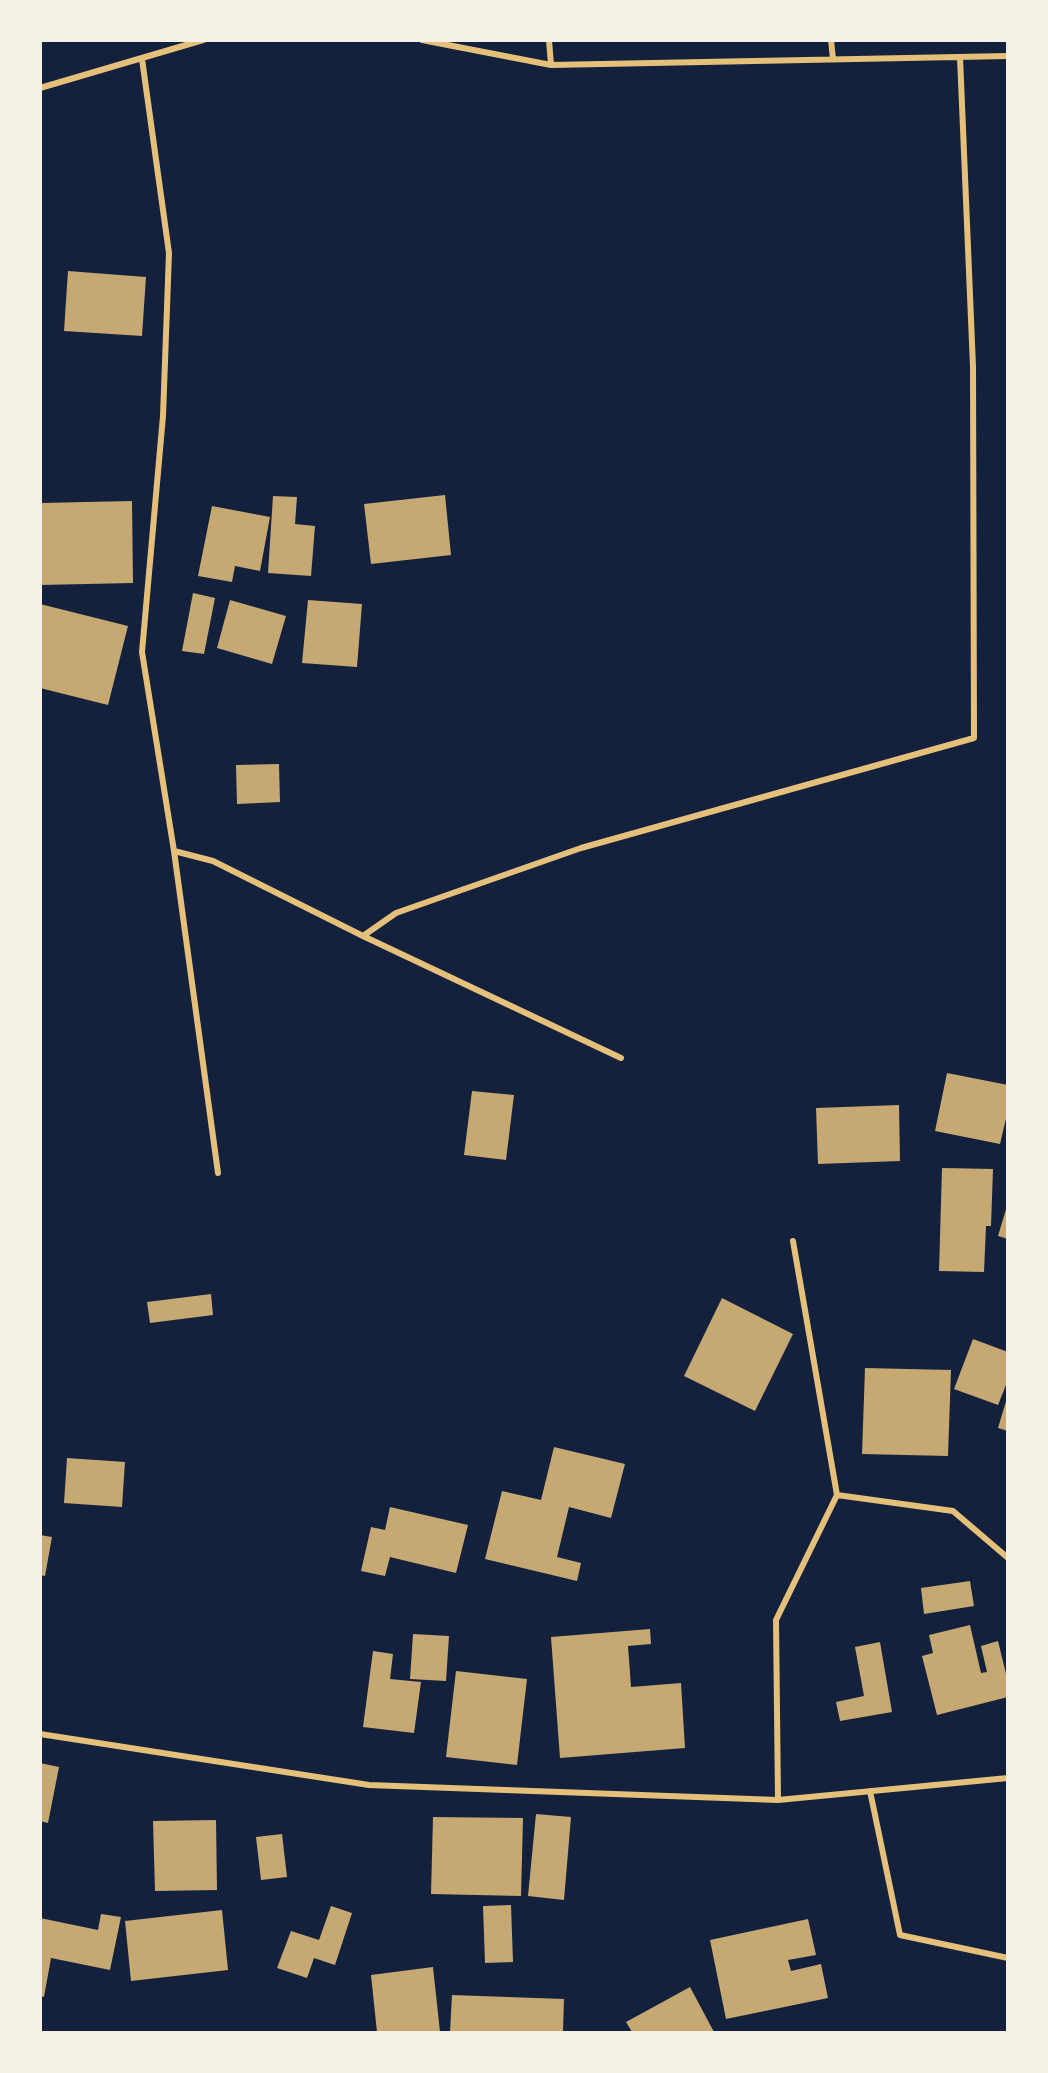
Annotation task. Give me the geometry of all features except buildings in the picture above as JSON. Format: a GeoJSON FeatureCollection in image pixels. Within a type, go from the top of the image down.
{"type":"FeatureCollection","features":[{"type":"Feature","properties":{"kind":"street"},"geometry":{"type":"LineString","coordinates":[[40,88],[203,40]]}},
{"type":"Feature","properties":{"kind":"street"},"geometry":{"type":"LineString","coordinates":[[422,40],[551,64],[1008,56]]}},
{"type":"Feature","properties":{"kind":"street"},"geometry":{"type":"LineString","coordinates":[[549,40],[551,64]]}},
{"type":"Feature","properties":{"kind":"street"},"geometry":{"type":"LineString","coordinates":[[831,40],[833,59]]}},
{"type":"Feature","properties":{"kind":"street"},"geometry":{"type":"LineString","coordinates":[[363,936],[396,913],[581,848],[974,738],[973,367],[960,57]]}},
{"type":"Feature","properties":{"kind":"street"},"geometry":{"type":"LineString","coordinates":[[142,59],[169,253],[163,416],[142,652],[174,851],[218,1173]]}},
{"type":"Feature","properties":{"kind":"street"},"geometry":{"type":"LineString","coordinates":[[174,851],[213,861],[363,936],[621,1058]]}},
{"type":"Feature","properties":{"kind":"street"},"geometry":{"type":"LineString","coordinates":[[778,1800],[776,1620],[837,1496],[793,1241]]}},
{"type":"Feature","properties":{"kind":"street"},"geometry":{"type":"LineString","coordinates":[[837,1496],[953,1511],[1008,1558]]}},
{"type":"Feature","properties":{"kind":"street"},"geometry":{"type":"LineString","coordinates":[[40,1734],[369,1785],[778,1800],[1008,1778]]}},
{"type":"Feature","properties":{"kind":"street"},"geometry":{"type":"LineString","coordinates":[[870,1791],[900,1935],[1008,1958]]}}]}
